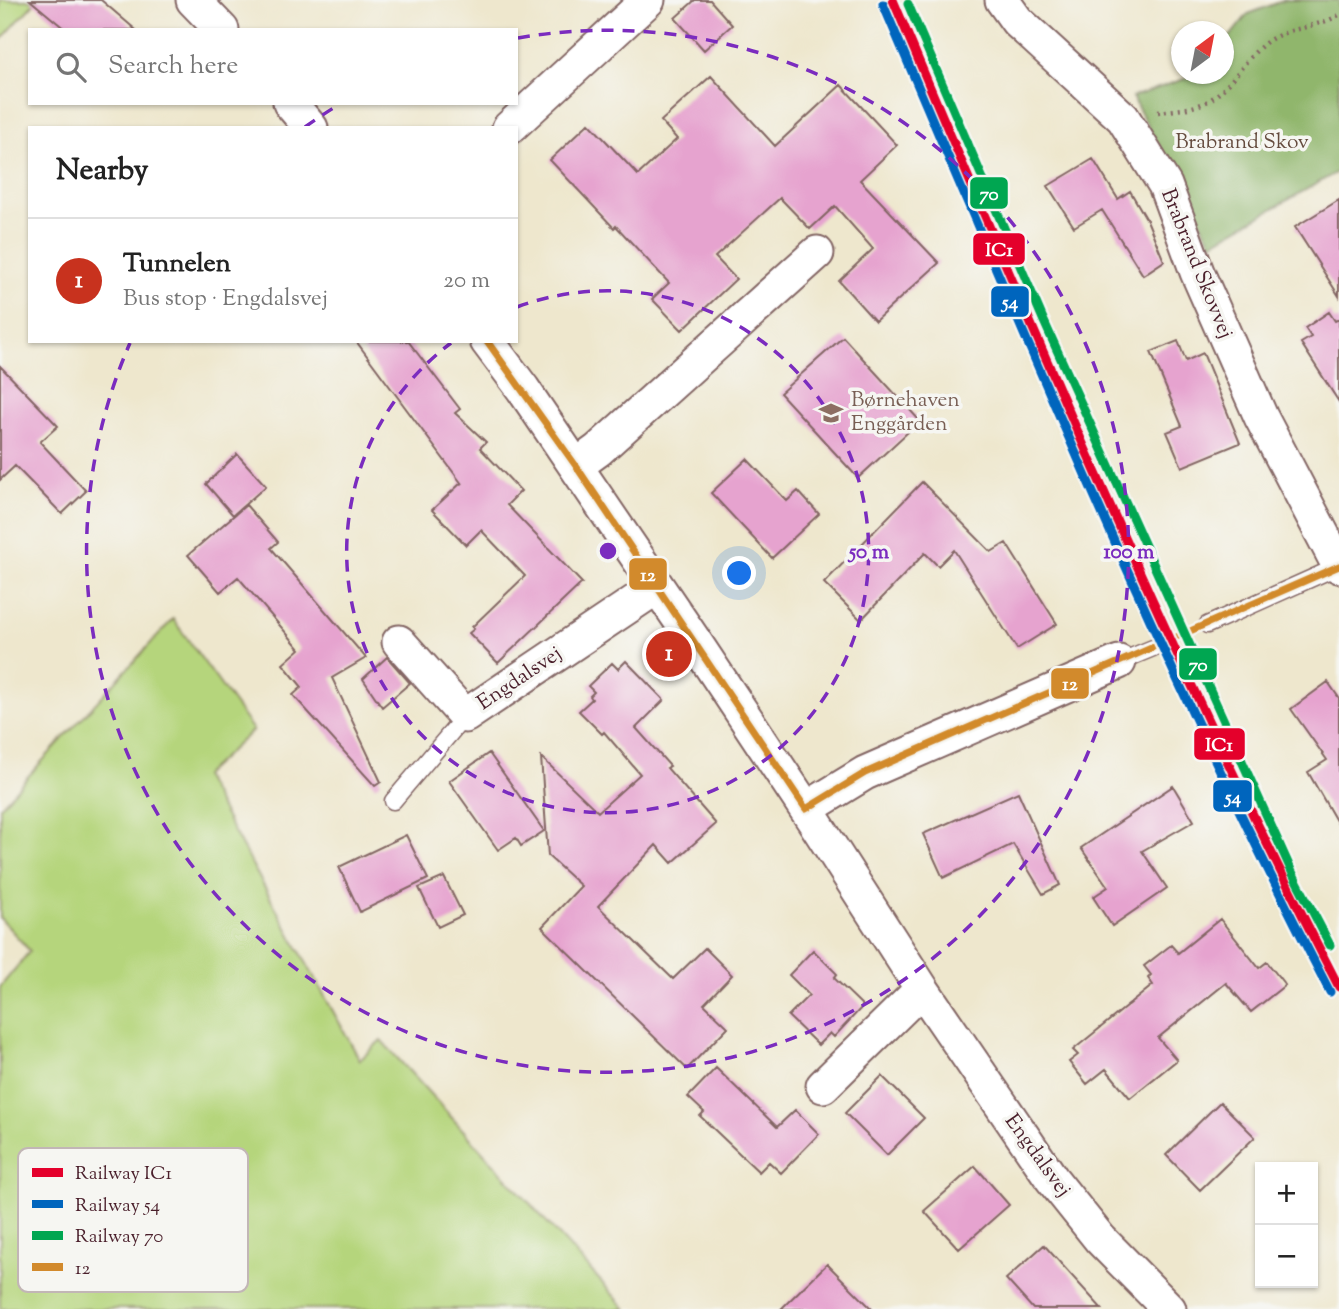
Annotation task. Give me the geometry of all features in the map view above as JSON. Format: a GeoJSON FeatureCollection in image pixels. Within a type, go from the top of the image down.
{"type":"FeatureCollection","features":[{"type":"Feature","properties":{"kind":"street"},"geometry":{"type":"LineString","coordinates":[[193,0],[220,28]]}},
{"type":"Feature","properties":{"kind":"street"},"geometry":{"type":"LineString","coordinates":[[511,126],[648,0]]}},
{"type":"Feature","properties":{"kind":"street","name":"Brabrand Skovvej"},"geometry":{"type":"LineString","coordinates":[[1002,0],[1017,21],[1123,118],[1165,185],[1197,272],[1261,417],[1339,566]]}},
{"type":"Feature","properties":{"kind":"street"},"geometry":{"type":"LineString","coordinates":[[292,105],[309,126]]}},
{"type":"Feature","properties":{"kind":"street"},"geometry":{"type":"LineString","coordinates":[[576,466],[598,450],[817,253]]}},
{"type":"Feature","properties":{"kind":"street","name":"Engdalsvej"},"geometry":{"type":"LineString","coordinates":[[488,343],[576,466],[806,809],[922,989],[1052,1179],[1100,1238],[1169,1309]]}},
{"type":"Feature","properties":{"kind":"street","name":"Engdalsvej"},"geometry":{"type":"LineString","coordinates":[[399,642],[465,716],[657,587]]}},
{"type":"Feature","properties":{"kind":"street"},"geometry":{"type":"LineString","coordinates":[[806,809],[865,773],[1119,663]]}},
{"type":"Feature","properties":{"kind":"street"},"geometry":{"type":"LineString","coordinates":[[823,1086],[922,989]]}},
{"type":"Feature","properties":{"kind":"lane"},"geometry":{"type":"LineString","coordinates":[[1207,625],[1339,566]]}},
{"type":"Feature","properties":{"kind":"lane"},"geometry":{"type":"LineString","coordinates":[[1119,663],[1153,648]]}},
{"type":"Feature","properties":{"kind":"lane"},"geometry":{"type":"LineString","coordinates":[[393,801],[465,716]]}},
{"type":"Feature","properties":{"kind":"path"},"geometry":{"type":"LineString","coordinates":[[1123,118],[1187,108],[1208,101],[1252,54],[1270,40],[1327,22],[1339,15]]}},
{"type":"Feature","properties":{"kind":"green space"},"geometry":{"type":"Polygon","coordinates":[[[0,0],[37,0],[0,41],[0,0]]]}},
{"type":"Feature","properties":{"kind":"green space","name":"Brabrand Skov"},"geometry":{"type":"Polygon","coordinates":[[[1285,0],[1339,0],[1339,171],[1212,243],[1132,97],[1171,84],[1234,84],[1234,32],[1248,14],[1285,0]]]}},
{"type":"Feature","properties":{"kind":"green space"},"geometry":{"type":"Polygon","coordinates":[[[173,619],[253,730],[203,776],[360,1060],[381,1040],[626,1309],[0,1309],[0,987],[30,951],[0,918],[0,807],[173,619]]]}},
{"type":"Feature","properties":{"kind":"building"},"geometry":{"type":"Polygon","coordinates":[[[30,0],[101,0],[134,28],[64,28],[30,0]]]}},
{"type":"Feature","properties":{"kind":"building"},"geometry":{"type":"Polygon","coordinates":[[[695,0],[710,0],[732,25],[704,50],[675,18],[695,0]]]}},
{"type":"Feature","properties":{"kind":"building"},"geometry":{"type":"Polygon","coordinates":[[[711,76],[775,146],[841,85],[897,145],[860,180],[939,263],[875,321],[839,281],[873,249],[835,206],[810,229],[780,198],[715,257],[736,279],[682,330],[652,299],[669,283],[550,160],[589,123],[638,175],[677,139],[661,121],[711,76]]]}},
{"type":"Feature","properties":{"kind":"building"},"geometry":{"type":"Polygon","coordinates":[[[1093,159],[1118,199],[1130,191],[1147,220],[1164,261],[1143,275],[1102,210],[1074,227],[1048,186],[1093,159]]]}},
{"type":"Feature","properties":{"kind":"building"},"geometry":{"type":"Polygon","coordinates":[[[1339,200],[1339,296],[1295,227],[1339,200]]]}},
{"type":"Feature","properties":{"kind":"building"},"geometry":{"type":"Polygon","coordinates":[[[1329,312],[1335,321],[1339,319],[1339,402],[1301,343],[1311,337],[1305,328],[1329,312]]]}},
{"type":"Feature","properties":{"kind":"building"},"geometry":{"type":"Polygon","coordinates":[[[843,337],[920,421],[858,478],[780,393],[843,337]]]}},
{"type":"Feature","properties":{"kind":"building"},"geometry":{"type":"Polygon","coordinates":[[[1178,341],[1186,361],[1203,353],[1240,443],[1182,467],[1167,432],[1182,426],[1151,352],[1178,341]]]}},
{"type":"Feature","properties":{"kind":"building"},"geometry":{"type":"Polygon","coordinates":[[[357,343],[410,343],[460,409],[455,413],[486,442],[480,448],[521,491],[507,505],[582,583],[498,663],[469,633],[525,576],[481,530],[466,545],[432,510],[462,484],[357,343]]]}},
{"type":"Feature","properties":{"kind":"building"},"geometry":{"type":"Polygon","coordinates":[[[0,366],[58,426],[40,442],[86,491],[62,514],[15,466],[0,480],[0,366]]]}},
{"type":"Feature","properties":{"kind":"building"},"geometry":{"type":"Polygon","coordinates":[[[237,454],[266,486],[233,515],[206,484],[237,454]]]}},
{"type":"Feature","properties":{"kind":"building"},"geometry":{"type":"Polygon","coordinates":[[[747,459],[787,501],[798,491],[819,514],[772,558],[711,493],[747,459]]]}},
{"type":"Feature","properties":{"kind":"building"},"geometry":{"type":"Polygon","coordinates":[[[922,482],[991,552],[1006,543],[1057,624],[1017,649],[954,550],[938,566],[925,553],[861,620],[824,583],[922,482]]]}},
{"type":"Feature","properties":{"kind":"building"},"geometry":{"type":"Polygon","coordinates":[[[246,505],[278,542],[271,548],[366,658],[332,678],[381,782],[375,786],[293,695],[302,687],[283,664],[300,649],[238,577],[220,592],[188,555],[246,505]]]}},
{"type":"Feature","properties":{"kind":"building"},"geometry":{"type":"Polygon","coordinates":[[[387,657],[410,683],[382,707],[363,679],[387,657]]]}},
{"type":"Feature","properties":{"kind":"building"},"geometry":{"type":"Polygon","coordinates":[[[626,661],[664,700],[636,728],[716,824],[672,863],[656,845],[598,906],[673,979],[705,948],[732,975],[704,1004],[728,1027],[687,1069],[542,927],[581,886],[548,856],[541,757],[598,812],[640,774],[604,732],[602,734],[579,711],[592,699],[590,696],[594,692],[588,686],[612,663],[618,669],[626,661]]]}},
{"type":"Feature","properties":{"kind":"building"},"geometry":{"type":"Polygon","coordinates":[[[1328,682],[1339,698],[1339,826],[1308,772],[1327,760],[1291,709],[1328,682]]]}},
{"type":"Feature","properties":{"kind":"building"},"geometry":{"type":"Polygon","coordinates":[[[489,753],[544,831],[521,846],[516,838],[498,850],[449,781],[489,753]]]}},
{"type":"Feature","properties":{"kind":"building"},"geometry":{"type":"Polygon","coordinates":[[[1173,786],[1194,821],[1142,851],[1167,888],[1112,926],[1093,897],[1108,887],[1081,848],[1173,786]]]}},
{"type":"Feature","properties":{"kind":"building"},"geometry":{"type":"Polygon","coordinates":[[[1018,792],[1060,885],[1043,894],[1013,844],[943,878],[923,834],[1018,792]]]}},
{"type":"Feature","properties":{"kind":"building"},"geometry":{"type":"Polygon","coordinates":[[[406,835],[428,879],[360,912],[339,867],[406,835]]]}},
{"type":"Feature","properties":{"kind":"building"},"geometry":{"type":"Polygon","coordinates":[[[444,877],[463,915],[438,927],[419,888],[444,877]]]}},
{"type":"Feature","properties":{"kind":"building"},"geometry":{"type":"Polygon","coordinates":[[[1220,919],[1259,968],[1267,962],[1285,985],[1251,1012],[1226,983],[1158,1038],[1177,1060],[1130,1098],[1106,1069],[1087,1084],[1069,1062],[1078,1055],[1073,1050],[1153,985],[1148,978],[1151,975],[1144,966],[1171,945],[1178,953],[1220,919]]]}},
{"type":"Feature","properties":{"kind":"building"},"geometry":{"type":"Polygon","coordinates":[[[813,950],[837,974],[834,978],[863,1006],[834,1037],[830,1033],[818,1045],[788,1016],[809,995],[789,975],[813,950]]]}},
{"type":"Feature","properties":{"kind":"building"},"geometry":{"type":"Polygon","coordinates":[[[716,1068],[777,1127],[795,1110],[819,1134],[781,1173],[769,1162],[759,1172],[700,1116],[704,1112],[688,1097],[716,1068]]]}},
{"type":"Feature","properties":{"kind":"building"},"geometry":{"type":"Polygon","coordinates":[[[882,1076],[924,1118],[887,1155],[845,1113],[882,1076]]]}},
{"type":"Feature","properties":{"kind":"building"},"geometry":{"type":"Polygon","coordinates":[[[1220,1102],[1255,1137],[1200,1190],[1166,1155],[1220,1102]]]}},
{"type":"Feature","properties":{"kind":"building"},"geometry":{"type":"Polygon","coordinates":[[[975,1166],[1009,1205],[959,1249],[924,1211],[975,1166]]]}},
{"type":"Feature","properties":{"kind":"building"},"geometry":{"type":"Polygon","coordinates":[[[1044,1245],[1102,1309],[1033,1309],[1006,1279],[1044,1245]]]}},
{"type":"Feature","properties":{"kind":"building"},"geometry":{"type":"Polygon","coordinates":[[[827,1264],[872,1309],[781,1309],[827,1264]]]}},
{"type":"Feature","properties":{"kind":"rail line","name":"IC1"},"geometry":{"type":"LineString","coordinates":[[893,0],[1052,374],[1162,621],[1219,744],[1339,987]]}},
{"type":"Feature","properties":{"kind":"rail line","name":"54"},"geometry":{"type":"LineString","coordinates":[[883,4],[1043,378],[1153,626],[1210,749],[1330,992]]}},
{"type":"Feature","properties":{"kind":"rail line","name":"70"},"geometry":{"type":"LineString","coordinates":[[908,4],[1043,319],[1292,872],[1330,945]]}},
{"type":"Feature","properties":{"kind":"transit line","name":"12"},"geometry":{"type":"LineString","coordinates":[[488,343],[576,466],[806,809]]}},
{"type":"Feature","properties":{"kind":"transit line","name":"12"},"geometry":{"type":"LineString","coordinates":[[806,809],[865,773],[1339,566]]}},
{"type":"Feature","properties":{"kind":"place","name":"Børnehaven Enggården"},"geometry":{"type":"Point","coordinates":[831,413]}},
{"type":"Feature","properties":{"kind":"place","name":"Tunnelen"},"geometry":{"type":"Point","coordinates":[669,654]}}]}
